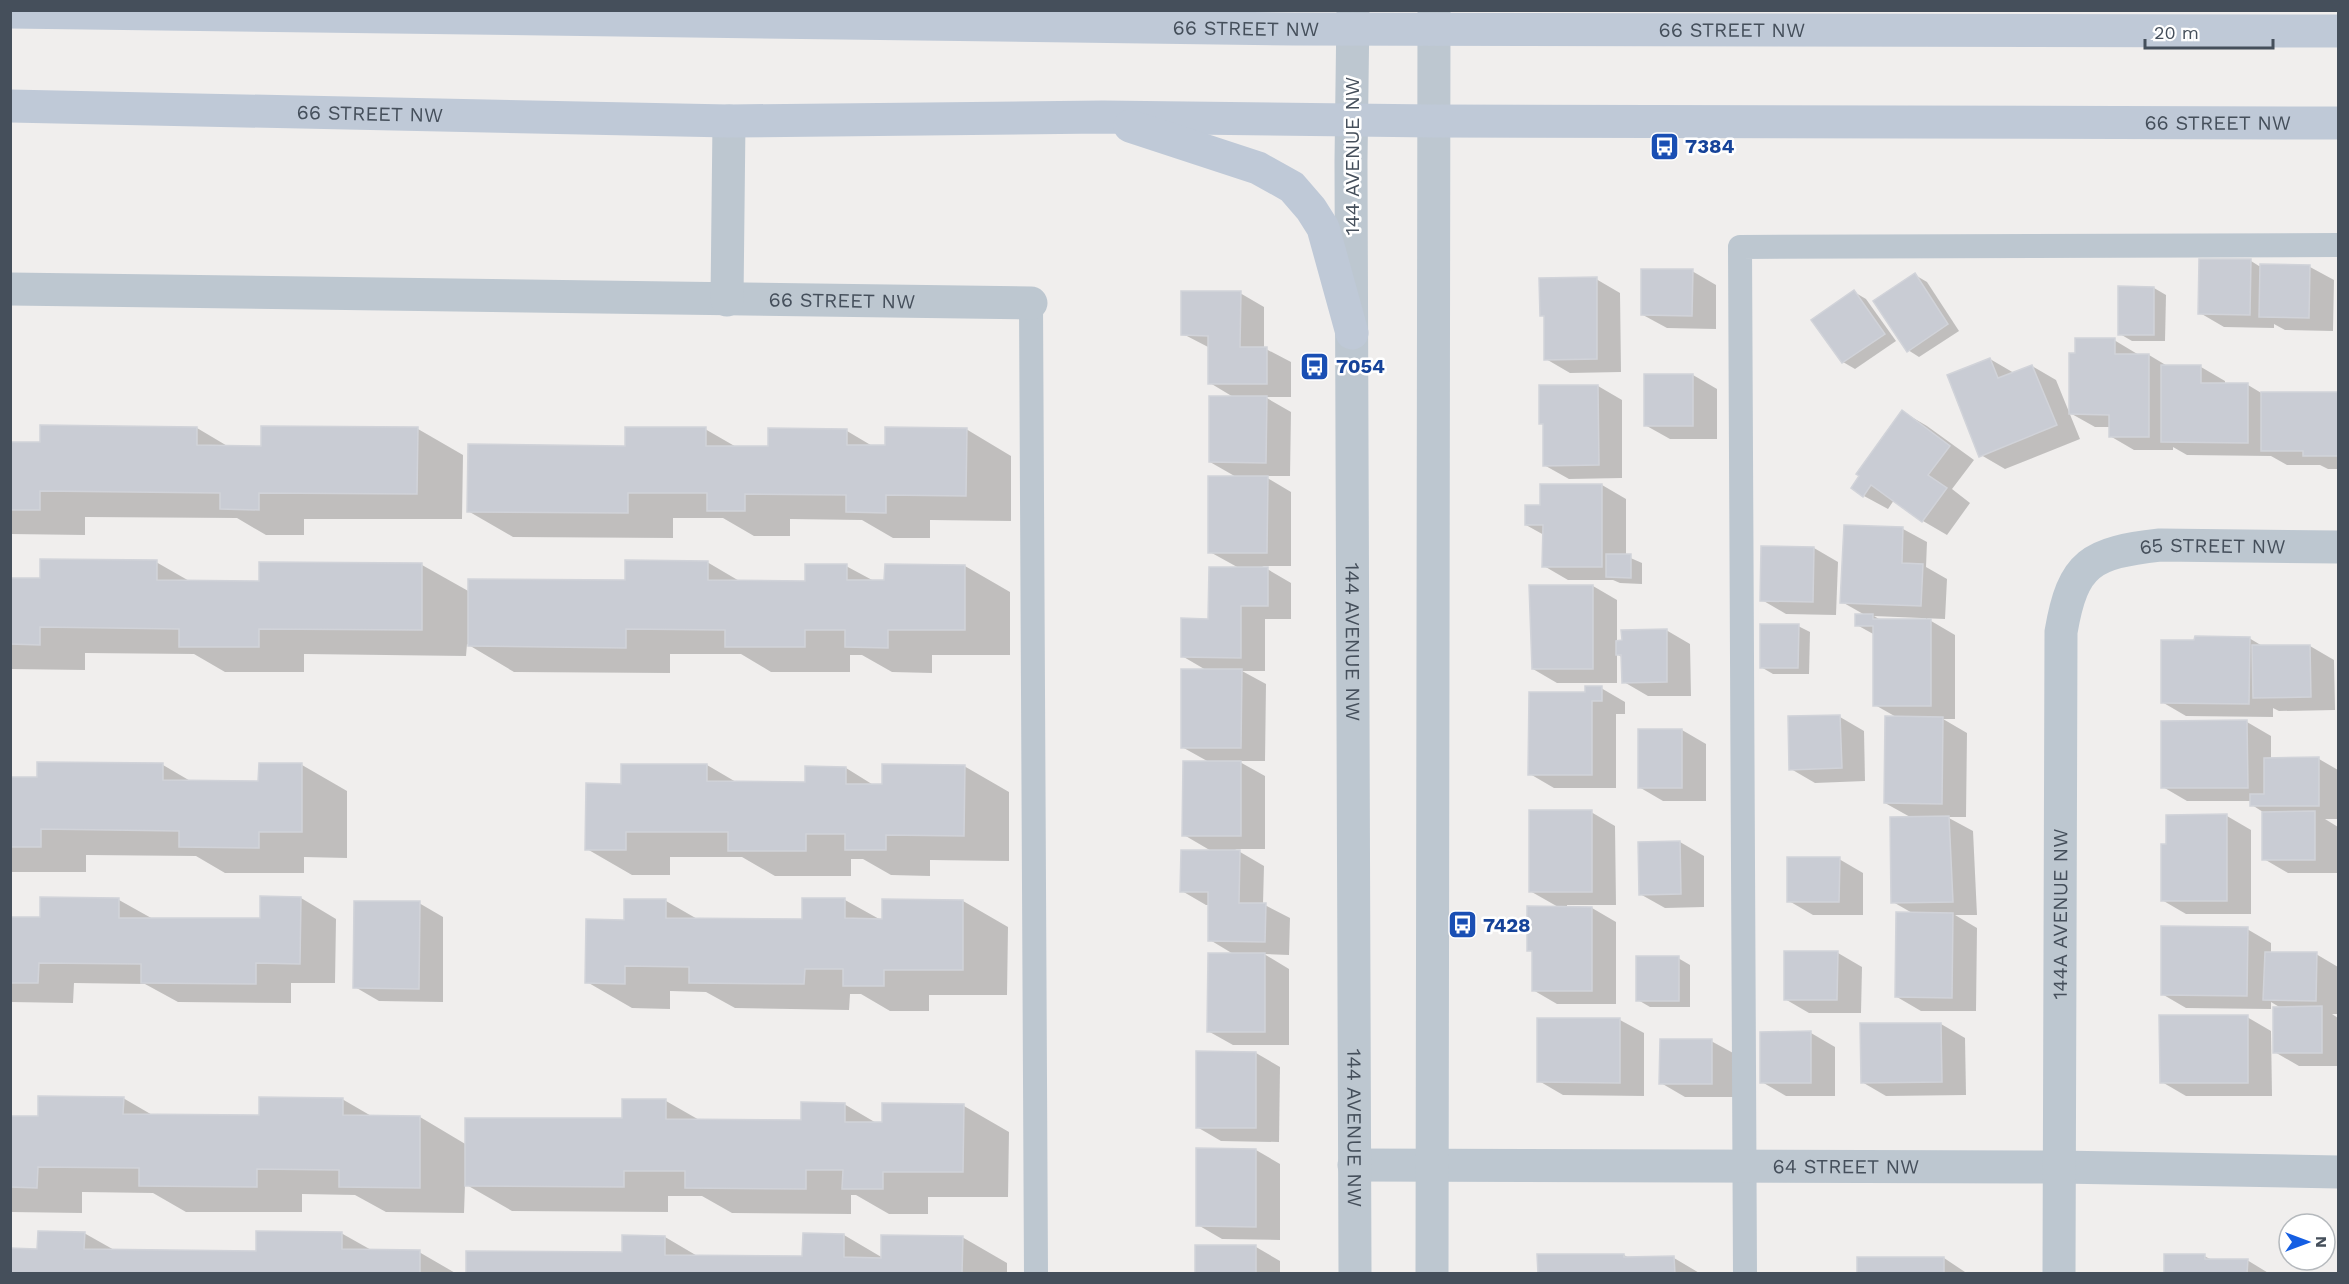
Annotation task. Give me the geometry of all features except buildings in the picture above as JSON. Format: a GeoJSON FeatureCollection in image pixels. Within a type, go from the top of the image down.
{"type":"FeatureCollection","features":[{"type":"Feature","properties":{"kind":"main road"},"geometry":{"type":"LineString","coordinates":[[1624,10],[1672,31]]}},
{"type":"Feature","properties":{"kind":"main road","name":"66 STREET NW"},"geometry":{"type":"LineString","coordinates":[[10,12],[1434,20],[1672,31],[2338,32]]}},
{"type":"Feature","properties":{"kind":"main road","name":"66 STREET NW"},"geometry":{"type":"LineString","coordinates":[[10,106],[729,121],[1103,117],[1434,121],[2338,123]]}},
{"type":"Feature","properties":{"kind":"main road"},"geometry":{"type":"LineString","coordinates":[[1103,117],[1258,168],[1292,187],[1311,209],[1323,228],[1352,333]]}},
{"type":"Feature","properties":{"kind":"street","name":"144 AVENUE NW"},"geometry":{"type":"LineString","coordinates":[[1352,20],[1355,1274]]}},
{"type":"Feature","properties":{"kind":"street"},"geometry":{"type":"LineString","coordinates":[[1432,1274],[1434,20]]}},
{"type":"Feature","properties":{"kind":"street"},"geometry":{"type":"LineString","coordinates":[[727,300],[729,121]]}},
{"type":"Feature","properties":{"kind":"street","name":"66 STREET NW"},"geometry":{"type":"LineString","coordinates":[[10,289],[1031,303]]}},
{"type":"Feature","properties":{"kind":"street","name":"65 STREET NW"},"geometry":{"type":"LineString","coordinates":[[2089,563],[2109,554],[2160,545],[2338,546]]}},
{"type":"Feature","properties":{"kind":"street","name":"144A AVENUE NW"},"geometry":{"type":"LineString","coordinates":[[2059,1274],[2061,632],[2065,608],[2075,580],[2089,563]]}},
{"type":"Feature","properties":{"kind":"street","name":"64 STREET NW"},"geometry":{"type":"LineString","coordinates":[[1354,1165],[2059,1167],[2338,1172]]}},
{"type":"Feature","properties":{"kind":"lane"},"geometry":{"type":"LineString","coordinates":[[1745,1274],[1740,247],[2338,245]]}},
{"type":"Feature","properties":{"kind":"lane"},"geometry":{"type":"LineString","coordinates":[[1031,303],[1036,1274]]}},
{"type":"Feature","properties":{"kind":"place","name":"7384"},"geometry":{"type":"Point","coordinates":[1664,146]}},
{"type":"Feature","properties":{"kind":"place","name":"7054"},"geometry":{"type":"Point","coordinates":[1315,366]}},
{"type":"Feature","properties":{"kind":"place","name":"7428"},"geometry":{"type":"Point","coordinates":[1462,925]}}]}
